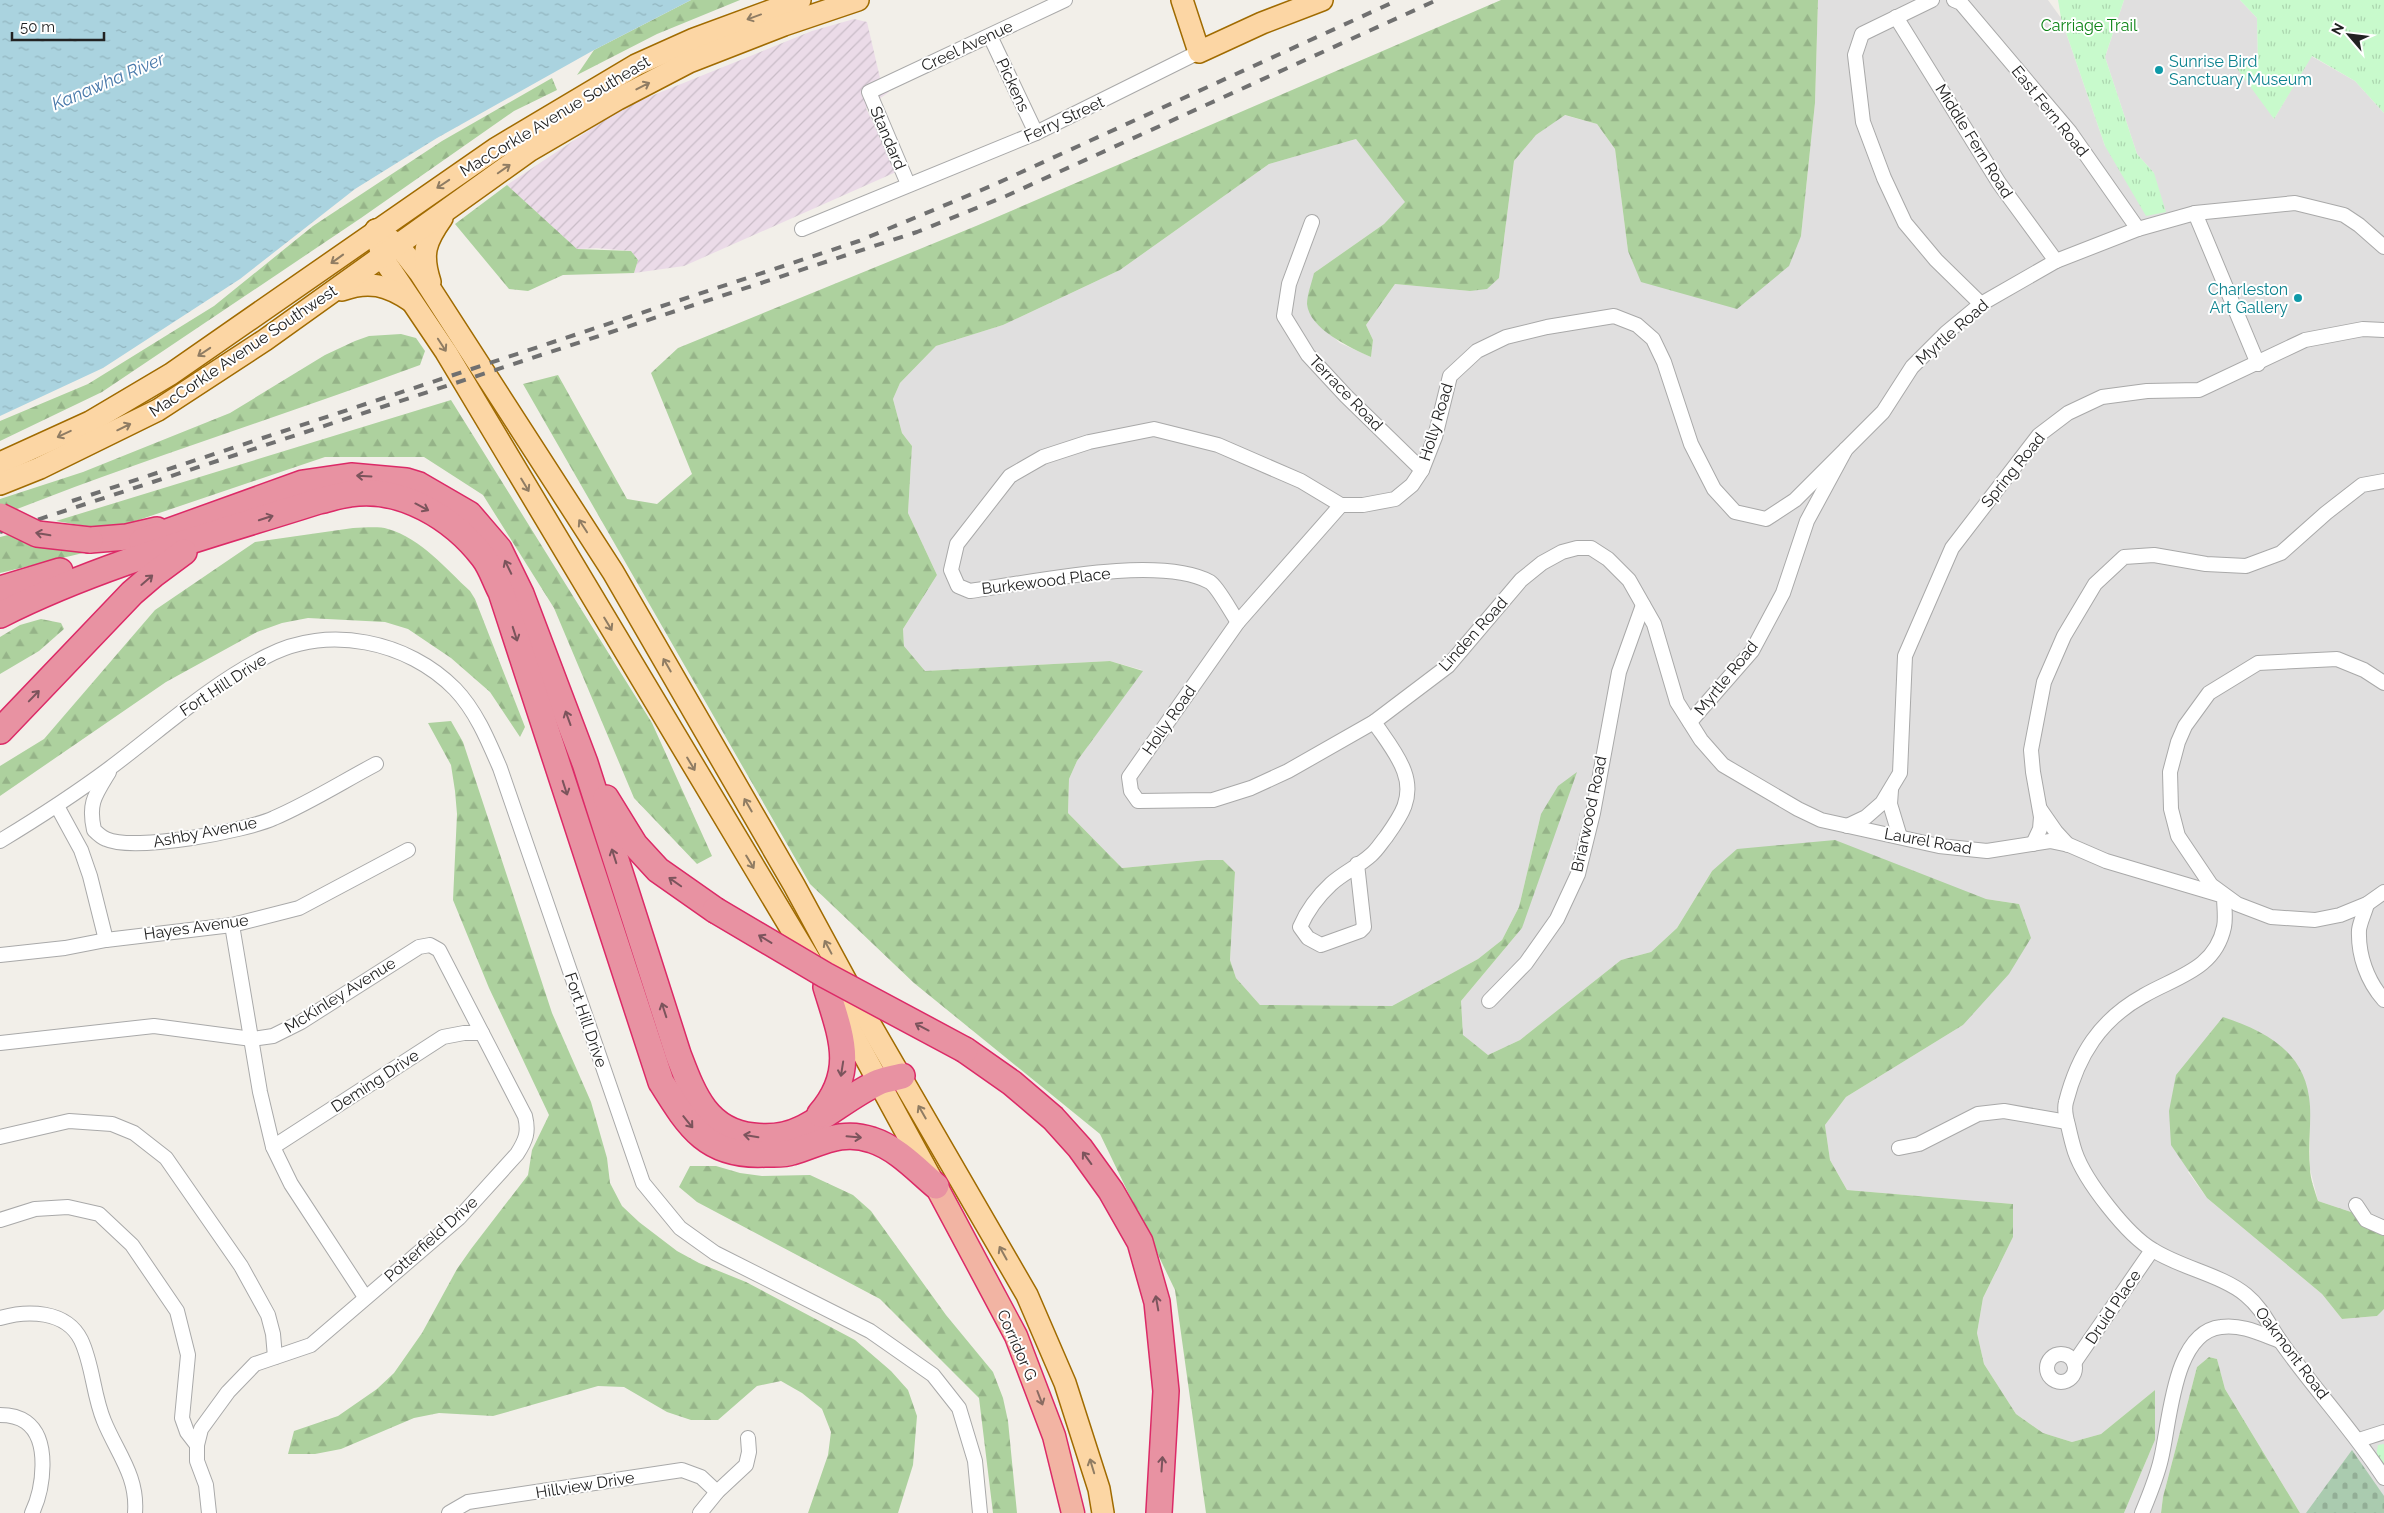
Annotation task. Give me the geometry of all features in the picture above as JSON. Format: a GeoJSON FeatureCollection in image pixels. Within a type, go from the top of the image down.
{"type":"FeatureCollection","features":[{"type":"Feature","properties":{"kind":"highway"},"geometry":{"type":"LineString","coordinates":[[0,616],[45,593],[213,525],[303,482],[351,476],[406,481],[419,485],[469,514],[499,549],[521,594],[585,764],[678,1054],[694,1093],[709,1115],[726,1130],[746,1136],[768,1138],[786,1136],[889,1083]]}},
{"type":"Feature","properties":{"kind":"highway"},"geometry":{"type":"LineString","coordinates":[[0,589],[213,525],[350,494],[380,494],[411,501],[438,515],[484,558],[501,592],[661,1082],[678,1109],[699,1135],[732,1153],[756,1155],[790,1153],[835,1136],[864,1138],[872,1140],[898,1154],[936,1186]]}},
{"type":"Feature","properties":{"kind":"highway"},"geometry":{"type":"LineString","coordinates":[[0,516],[37,534],[90,540],[127,537],[213,525]]}},
{"type":"Feature","properties":{"kind":"highway"},"geometry":{"type":"LineString","coordinates":[[0,731],[132,593],[183,553],[213,525]]}},
{"type":"Feature","properties":{"kind":"highway"},"geometry":{"type":"LineString","coordinates":[[585,764],[635,845],[658,870],[715,910],[825,975],[965,1050],[1012,1083],[1052,1118],[1080,1148],[1111,1191],[1140,1242],[1157,1302],[1166,1391],[1159,1513]]}},
{"type":"Feature","properties":{"kind":"highway"},"geometry":{"type":"LineString","coordinates":[[813,1122],[835,1093],[843,1067],[842,1040],[826,987]]}},
{"type":"Feature","properties":{"kind":"highway"},"geometry":{"type":"LineString","coordinates":[[756,1155],[789,1146],[810,1137],[889,1083]]}},
{"type":"Feature","properties":{"kind":"highway","name":"Corridor G"},"geometry":{"type":"LineString","coordinates":[[936,1186],[1016,1336],[1054,1436],[1073,1513]]}},
{"type":"Feature","properties":{"kind":"main road","name":"MacCorkle Avenue Southeast"},"geometry":{"type":"LineString","coordinates":[[376,230],[495,149],[636,65],[694,39],[800,0]]}},
{"type":"Feature","properties":{"kind":"main road","name":"MacCorkle Avenue Southeast"},"geometry":{"type":"LineString","coordinates":[[390,250],[537,147],[618,98],[680,67],[784,25],[858,0]]}},
{"type":"Feature","properties":{"kind":"main road"},"geometry":{"type":"LineString","coordinates":[[1182,0],[1199,52]]}},
{"type":"Feature","properties":{"kind":"main road","name":"Ferry Street"},"geometry":{"type":"LineString","coordinates":[[1199,52],[1262,23],[1322,0]]}},
{"type":"Feature","properties":{"kind":"main road"},"geometry":{"type":"LineString","coordinates":[[433,292],[424,256],[427,242],[450,207]]}},
{"type":"Feature","properties":{"kind":"main road"},"geometry":{"type":"LineString","coordinates":[[376,230],[390,250],[415,304],[446,352],[826,987],[1027,1295],[1066,1383],[1099,1489],[1103,1513]]}},
{"type":"Feature","properties":{"kind":"main road","name":"MacCorkle Avenue Southwest"},"geometry":{"type":"LineString","coordinates":[[0,463],[90,422],[171,374],[247,323],[376,230]]}},
{"type":"Feature","properties":{"kind":"main road"},"geometry":{"type":"LineString","coordinates":[[390,250],[433,292],[612,572],[794,885],[859,1005],[889,1083],[936,1186]]}},
{"type":"Feature","properties":{"kind":"main road","name":"MacCorkle Avenue Southwest"},"geometry":{"type":"LineString","coordinates":[[0,484],[40,468],[158,410],[266,340],[390,250]]}},
{"type":"Feature","properties":{"kind":"main road"},"geometry":{"type":"LineString","coordinates":[[330,295],[351,287],[376,284],[397,292],[415,304]]}},
{"type":"Feature","properties":{"kind":"street","name":"Creel Avenue"},"geometry":{"type":"LineString","coordinates":[[869,92],[1065,0]]}},
{"type":"Feature","properties":{"kind":"street"},"geometry":{"type":"LineString","coordinates":[[1932,0],[1862,34],[1855,55],[1863,122],[1884,178],[1906,223],[1936,260],[1981,304]]}},
{"type":"Feature","properties":{"kind":"street","name":"East Fern Road"},"geometry":{"type":"LineString","coordinates":[[1954,0],[1961,2],[2070,132],[2138,229]]}},
{"type":"Feature","properties":{"kind":"street","name":"Middle Fern Road"},"geometry":{"type":"LineString","coordinates":[[1896,17],[1999,183],[2056,261]]}},
{"type":"Feature","properties":{"kind":"street","name":"Pickens"},"geometry":{"type":"LineString","coordinates":[[990,36],[1036,133]]}},
{"type":"Feature","properties":{"kind":"street","name":"Ferry Street"},"geometry":{"type":"LineString","coordinates":[[802,229],[1036,133],[1199,52]]}},
{"type":"Feature","properties":{"kind":"street","name":"Standard"},"geometry":{"type":"LineString","coordinates":[[869,92],[908,184]]}},
{"type":"Feature","properties":{"kind":"street","name":"Myrtle Road"},"geometry":{"type":"LineString","coordinates":[[1690,722],[1752,651],[1783,593],[1807,521],[1846,449],[1884,412],[1912,367],[1946,333],[1981,304],[2056,261],[2138,229],[2194,213],[2295,203],[2344,215],[2359,225],[2384,247]]}},
{"type":"Feature","properties":{"kind":"street"},"geometry":{"type":"LineString","coordinates":[[2194,213],[2258,364]]}},
{"type":"Feature","properties":{"kind":"street","name":"Terrace Road"},"geometry":{"type":"LineString","coordinates":[[1312,222],[1289,284],[1284,316],[1308,355],[1346,396],[1422,470]]}},
{"type":"Feature","properties":{"kind":"street","name":"Holly Road"},"geometry":{"type":"LineString","coordinates":[[1138,801],[1131,791],[1129,777],[1238,622],[1341,506],[1363,505],[1395,499],[1412,485],[1422,470],[1435,437],[1450,376],[1477,351],[1506,337],[1547,327],[1614,316],[1637,326],[1653,339],[1664,362],[1691,444],[1714,488],[1735,512],[1766,519],[1795,500],[1846,449]]}},
{"type":"Feature","properties":{"kind":"street","name":"Spring Road"},"geometry":{"type":"LineString","coordinates":[[1847,826],[1866,817],[1882,803],[1900,773],[1906,656],[1952,548],[2039,435],[2068,413],[2102,397],[2147,391],[2198,390],[2258,364],[2305,340],[2363,329],[2384,330]]}},
{"type":"Feature","properties":{"kind":"street","name":"Burkewood Place"},"geometry":{"type":"LineString","coordinates":[[1238,622],[1211,583],[1169,570],[1084,575],[970,591],[958,586],[951,570],[957,544],[983,508],[1010,476],[1043,457],[1089,442],[1154,429],[1218,445],[1265,464],[1301,481],[1341,506]]}},
{"type":"Feature","properties":{"kind":"street"},"geometry":{"type":"LineString","coordinates":[[2033,844],[2041,824],[2032,772],[2031,750],[2044,682],[2064,636],[2095,584],[2124,557],[2154,555],[2206,564],[2246,566],[2281,553],[2362,485],[2384,480]]}},
{"type":"Feature","properties":{"kind":"street","name":"Linden Road"},"geometry":{"type":"LineString","coordinates":[[1138,801],[1213,800],[1251,788],[1288,771],[1374,722],[1448,666],[1522,580],[1542,563],[1562,552],[1577,548],[1591,548],[1608,559],[1629,580],[1654,624],[1677,702],[1690,722]]}},
{"type":"Feature","properties":{"kind":"street","name":"Briarwood Road"},"geometry":{"type":"LineString","coordinates":[[1489,1000],[1526,963],[1557,918],[1578,874],[1593,813],[1619,672],[1643,605]]}},
{"type":"Feature","properties":{"kind":"street","name":"Fort Hill Drive"},"geometry":{"type":"LineString","coordinates":[[112,767],[173,718],[268,655],[313,642],[352,640],[390,648],[427,666],[456,690],[475,716],[500,768],[643,1183],[680,1228],[715,1253],[870,1331],[933,1375],[959,1408],[975,1461],[980,1513]]}},
{"type":"Feature","properties":{"kind":"street"},"geometry":{"type":"LineString","coordinates":[[2384,683],[2364,670],[2337,659],[2258,663],[2209,693],[2185,726],[2178,742],[2170,772],[2171,809],[2178,836],[2211,885],[2237,904],[2271,917],[2315,920],[2340,915],[2367,904],[2384,892]]}},
{"type":"Feature","properties":{"kind":"street"},"geometry":{"type":"LineString","coordinates":[[1357,864],[1364,927],[1360,931],[1321,945],[1314,942],[1300,927],[1306,914],[1330,885],[1357,864],[1372,854],[1401,818],[1408,797],[1403,769],[1374,722]]}},
{"type":"Feature","properties":{"kind":"street","name":"Laurel Road"},"geometry":{"type":"LineString","coordinates":[[1690,722],[1701,740],[1724,765],[1798,809],[1821,820],[1939,846],[1986,851],[2050,841],[2069,845],[2106,861],[2224,896]]}},
{"type":"Feature","properties":{"kind":"street","name":"Ashby Avenue"},"geometry":{"type":"LineString","coordinates":[[94,830],[106,840],[130,844],[157,844],[242,827],[273,819],[376,764]]}},
{"type":"Feature","properties":{"kind":"street"},"geometry":{"type":"LineString","coordinates":[[0,841],[57,806],[112,767]]}},
{"type":"Feature","properties":{"kind":"street"},"geometry":{"type":"LineString","coordinates":[[81,850],[94,830],[90,813],[94,796],[112,767]]}},
{"type":"Feature","properties":{"kind":"street","name":"Spring Road"},"geometry":{"type":"LineString","coordinates":[[1891,790],[1890,804],[1900,837]]}},
{"type":"Feature","properties":{"kind":"street"},"geometry":{"type":"LineString","coordinates":[[57,806],[81,850],[90,876],[106,940]]}},
{"type":"Feature","properties":{"kind":"street"},"geometry":{"type":"LineString","coordinates":[[2039,807],[2056,832],[2069,845]]}},
{"type":"Feature","properties":{"kind":"street","name":"Hayes Avenue"},"geometry":{"type":"LineString","coordinates":[[0,955],[65,948],[106,940],[232,926],[299,908],[408,850]]}},
{"type":"Feature","properties":{"kind":"street","name":"Oakmont Road"},"geometry":{"type":"LineString","coordinates":[[2224,896],[2224,926],[2218,945],[2199,968],[2142,996],[2111,1021],[2087,1047],[2073,1074],[2065,1106],[2075,1153],[2088,1176],[2117,1218],[2152,1250],[2194,1271],[2227,1283],[2246,1294],[2266,1315],[2280,1341],[2359,1440],[2384,1478]]}},
{"type":"Feature","properties":{"kind":"street"},"geometry":{"type":"LineString","coordinates":[[2367,904],[2359,929],[2362,960],[2378,993],[2384,1000]]}},
{"type":"Feature","properties":{"kind":"street"},"geometry":{"type":"LineString","coordinates":[[232,926],[260,1092],[273,1148],[291,1184],[365,1297]]}},
{"type":"Feature","properties":{"kind":"street","name":"McKinley Avenue"},"geometry":{"type":"LineString","coordinates":[[0,1043],[154,1026],[252,1039],[273,1036],[301,1022],[419,947],[430,945],[439,950]]}},
{"type":"Feature","properties":{"kind":"street","name":"Potterfield Drive"},"geometry":{"type":"LineString","coordinates":[[197,1445],[201,1429],[228,1392],[254,1364],[310,1345],[459,1218],[518,1154],[525,1142],[528,1129],[526,1116],[439,950]]}},
{"type":"Feature","properties":{"kind":"street","name":"Deming Drive"},"geometry":{"type":"LineString","coordinates":[[273,1148],[442,1037],[464,1033],[482,1033]]}},
{"type":"Feature","properties":{"kind":"street"},"geometry":{"type":"LineString","coordinates":[[1899,1148],[1919,1144],[1978,1114],[2004,1111],[2067,1122]]}},
{"type":"Feature","properties":{"kind":"street"},"geometry":{"type":"LineString","coordinates":[[0,1137],[69,1121],[112,1124],[134,1133],[166,1158],[241,1266],[268,1314],[273,1334],[274,1356]]}},
{"type":"Feature","properties":{"kind":"street"},"geometry":{"type":"LineString","coordinates":[[2356,1204],[2366,1220],[2384,1228]]}},
{"type":"Feature","properties":{"kind":"street"},"geometry":{"type":"LineString","coordinates":[[0,1220],[35,1209],[68,1207],[99,1214],[132,1245],[177,1310],[188,1355],[182,1418],[187,1432],[197,1445],[197,1461],[206,1485],[209,1513]]}},
{"type":"Feature","properties":{"kind":"street","name":"Druid Place"},"geometry":{"type":"LineString","coordinates":[[2074,1363],[2152,1250]]}},
{"type":"Feature","properties":{"kind":"street"},"geometry":{"type":"LineString","coordinates":[[0,1318],[27,1312],[43,1314],[58,1319],[80,1339],[104,1421],[126,1464],[136,1496],[135,1513]]}},
{"type":"Feature","properties":{"kind":"street"},"geometry":{"type":"LineString","coordinates":[[2142,1513],[2161,1459],[2169,1410],[2177,1380],[2188,1353],[2198,1337],[2219,1327],[2242,1327],[2280,1341]]}},
{"type":"Feature","properties":{"kind":"street"},"geometry":{"type":"LineString","coordinates":[[0,1415],[11,1416],[27,1422],[42,1450],[41,1491],[32,1513]]}},
{"type":"Feature","properties":{"kind":"street"},"geometry":{"type":"LineString","coordinates":[[2359,1440],[2384,1432]]}},
{"type":"Feature","properties":{"kind":"street"},"geometry":{"type":"LineString","coordinates":[[700,1513],[716,1492],[746,1465],[749,1452],[748,1438]]}},
{"type":"Feature","properties":{"kind":"street","name":"Hillview Drive"},"geometry":{"type":"LineString","coordinates":[[449,1513],[468,1502],[682,1470],[701,1477],[716,1492]]}},
{"type":"Feature","properties":{"kind":"shaded area"},"geometry":{"type":"Polygon","coordinates":[[[1818,0],[2048,0],[2061,18],[2105,146],[2154,173],[2137,154],[2105,57],[2124,0],[2240,0],[2257,18],[2258,66],[2237,59],[2274,119],[2311,56],[2355,81],[2384,113],[2384,1223],[2318,1201],[2310,1169],[2310,1104],[2188,1172],[2207,1198],[2322,1294],[2342,1319],[2377,1316],[2384,1309],[2384,1513],[2300,1513],[2225,1389],[2217,1359],[2209,1357],[2197,1367],[2163,1497],[2161,1513],[2124,1513],[2155,1440],[2155,1390],[2101,1434],[2072,1442],[2043,1433],[2016,1414],[1984,1364],[1977,1333],[1983,1298],[2013,1237],[2013,1204],[1847,1190],[1830,1160],[1825,1125],[1846,1097],[1963,1025],[2019,904],[1712,871],[1677,928],[1651,952],[1621,960],[1520,1040],[1488,1055],[1463,1036],[1461,1001],[1522,928],[1541,814],[1519,907],[1502,940],[1478,959],[1392,1006],[1260,1005],[1236,978],[1230,960],[1235,872],[1223,860],[1122,868],[1068,813],[1069,779],[1077,761],[1142,670],[1110,661],[925,671],[904,646],[903,629],[937,575],[908,513],[912,446],[902,433],[893,399],[900,383],[936,346],[1003,325],[1120,270],[1269,164],[1356,139],[1406,202],[1384,224],[1314,273],[1314,319],[1340,343],[1371,357],[1373,340],[1366,325],[1395,284],[1470,291],[1499,278],[1514,161],[1536,135],[1564,115],[1597,124],[1615,149],[1628,251],[1801,236],[1815,103],[1818,0]]]}},
{"type":"Feature","properties":{"kind":"shaded area"},"geometry":{"type":"Polygon","coordinates":[[[854,19],[867,22],[880,78],[889,92],[866,108],[896,172],[684,266],[634,273],[638,260],[631,251],[596,248],[577,249],[507,185],[624,107],[812,31],[854,19]]]}},
{"type":"Feature","properties":{"kind":"green space"},"geometry":{"type":"Polygon","coordinates":[[[691,0],[740,0],[657,34],[577,75],[594,50],[691,0]]]}},
{"type":"Feature","properties":{"kind":"green space"},"geometry":{"type":"Polygon","coordinates":[[[1501,0],[1818,0],[1815,103],[1801,236],[1789,266],[1737,309],[1641,282],[1628,251],[1615,149],[1597,124],[1565,115],[1536,135],[1514,161],[1499,278],[1487,289],[1470,291],[1395,284],[1366,325],[1373,340],[1371,357],[1332,336],[1315,322],[1307,304],[1309,292],[1314,273],[1384,224],[1405,202],[1356,139],[1269,164],[1120,270],[1003,325],[936,346],[900,383],[893,399],[902,433],[912,446],[908,513],[937,575],[903,629],[904,646],[925,671],[1110,661],[1143,671],[1077,761],[1069,779],[1068,813],[1122,868],[1223,860],[1235,872],[1230,960],[1236,978],[1260,1005],[1392,1006],[1478,959],[1502,940],[1519,907],[1541,814],[1558,786],[1577,772],[1522,928],[1461,1001],[1463,1035],[1488,1055],[1520,1040],[1621,960],[1651,952],[1677,928],[1712,871],[1737,849],[1835,840],[1986,899],[2019,904],[2031,938],[2009,974],[1963,1025],[1846,1097],[1825,1125],[1830,1160],[1847,1190],[2013,1204],[2013,1237],[1983,1298],[1977,1333],[1984,1364],[2016,1414],[2043,1433],[2072,1442],[2101,1434],[2155,1390],[2155,1440],[2124,1513],[1206,1513],[1175,1290],[1100,1134],[914,983],[810,884],[523,384],[558,375],[627,499],[657,504],[692,474],[651,373],[678,348],[976,226],[1501,0]]]}},
{"type":"Feature","properties":{"kind":"green space","name":"Carriage Trail"},"geometry":{"type":"Polygon","coordinates":[[[2058,0],[2124,0],[2105,57],[2137,154],[2154,173],[2166,212],[2146,216],[2105,146],[2061,18],[2058,0]]]}},
{"type":"Feature","properties":{"kind":"green space"},"geometry":{"type":"Polygon","coordinates":[[[2240,0],[2384,0],[2384,113],[2355,81],[2312,56],[2274,119],[2233,63],[2237,59],[2258,66],[2257,18],[2240,0]]]}},
{"type":"Feature","properties":{"kind":"green space"},"geometry":{"type":"Polygon","coordinates":[[[552,78],[557,90],[514,111],[361,218],[102,392],[0,441],[0,421],[88,384],[214,306],[313,226],[442,141],[552,78]]]}},
{"type":"Feature","properties":{"kind":"green space"},"geometry":{"type":"Polygon","coordinates":[[[507,185],[577,249],[631,251],[638,260],[634,273],[563,275],[528,291],[509,289],[455,224],[507,185]]]}},
{"type":"Feature","properties":{"kind":"green space"},"geometry":{"type":"Polygon","coordinates":[[[401,334],[416,338],[425,351],[420,365],[12,511],[0,505],[0,499],[83,472],[230,413],[325,355],[355,341],[369,336],[401,334]]]}},
{"type":"Feature","properties":{"kind":"green space"},"geometry":{"type":"Polygon","coordinates":[[[451,400],[652,723],[712,856],[697,864],[634,798],[554,608],[483,495],[424,457],[325,457],[109,530],[56,521],[451,400]]]}},
{"type":"Feature","properties":{"kind":"green space"},"geometry":{"type":"Polygon","coordinates":[[[353,528],[384,528],[412,540],[432,555],[470,591],[475,599],[525,727],[520,737],[490,692],[451,658],[408,629],[385,622],[308,618],[282,623],[257,632],[166,682],[0,796],[0,766],[44,739],[155,610],[255,542],[353,528]]]}},
{"type":"Feature","properties":{"kind":"green space"},"geometry":{"type":"Polygon","coordinates":[[[16,533],[40,538],[83,553],[0,573],[0,537],[16,533]]]}},
{"type":"Feature","properties":{"kind":"green space"},"geometry":{"type":"Polygon","coordinates":[[[41,619],[61,623],[64,629],[39,651],[0,674],[0,637],[20,625],[41,619]]]}},
{"type":"Feature","properties":{"kind":"green space"},"geometry":{"type":"Polygon","coordinates":[[[451,721],[463,742],[552,1013],[591,1102],[607,1158],[610,1183],[622,1206],[639,1222],[677,1251],[699,1263],[746,1282],[855,1340],[891,1371],[908,1390],[917,1416],[913,1465],[898,1513],[808,1513],[828,1455],[831,1432],[822,1409],[802,1393],[781,1381],[757,1386],[718,1420],[691,1420],[667,1412],[624,1387],[598,1386],[493,1416],[439,1413],[414,1418],[341,1449],[315,1454],[288,1454],[294,1431],[338,1416],[377,1389],[394,1373],[422,1333],[457,1269],[528,1175],[532,1150],[549,1115],[489,988],[453,900],[457,814],[455,791],[451,765],[428,723],[451,721]]]}},
{"type":"Feature","properties":{"kind":"green space"},"geometry":{"type":"Polygon","coordinates":[[[2223,1017],[2270,1038],[2293,1059],[2301,1072],[2307,1088],[2310,1106],[2310,1172],[2318,1201],[2384,1223],[2384,1309],[2377,1316],[2342,1319],[2322,1294],[2207,1198],[2171,1145],[2169,1111],[2176,1075],[2223,1017]]]}},
{"type":"Feature","properties":{"kind":"green space"},"geometry":{"type":"Polygon","coordinates":[[[690,1166],[716,1166],[740,1173],[762,1176],[810,1175],[853,1195],[871,1211],[946,1315],[993,1372],[1003,1398],[1008,1421],[1017,1513],[993,1513],[979,1398],[880,1299],[697,1202],[679,1187],[690,1166]]]}},
{"type":"Feature","properties":{"kind":"green space"},"geometry":{"type":"Polygon","coordinates":[[[2209,1357],[2217,1359],[2225,1389],[2300,1513],[2161,1513],[2163,1497],[2197,1367],[2209,1357]]]}},
{"type":"Feature","properties":{"kind":"green space"},"geometry":{"type":"Polygon","coordinates":[[[2384,1444],[2384,1469],[2376,1456],[2378,1445],[2384,1444]]]}},
{"type":"Feature","properties":{"kind":"green space"},"geometry":{"type":"Polygon","coordinates":[[[2352,1450],[2384,1496],[2384,1513],[2306,1513],[2352,1450]]]}},
{"type":"Feature","properties":{"kind":"water","name":"Kanawha River"},"geometry":{"type":"Polygon","coordinates":[[[0,0],[691,0],[594,50],[437,138],[355,189],[240,279],[103,368],[0,416],[0,0]]]}},
{"type":"Feature","properties":{"kind":"railway"},"geometry":{"type":"LineString","coordinates":[[72,501],[859,241],[991,186],[1398,0]]}},
{"type":"Feature","properties":{"kind":"railway"},"geometry":{"type":"LineString","coordinates":[[0,532],[917,232],[1006,196],[1437,0]]}},
{"type":"Feature","properties":{"kind":"railway"},"geometry":{"type":"LineString","coordinates":[[0,524],[26,516]]}},
{"type":"Feature","properties":{"kind":"place","name":"Sunrise Bird Sanctuary Museum"},"geometry":{"type":"Point","coordinates":[2159,70]}},
{"type":"Feature","properties":{"kind":"place","name":"Charleston Art Gallery"},"geometry":{"type":"Point","coordinates":[2298,298]}}]}
